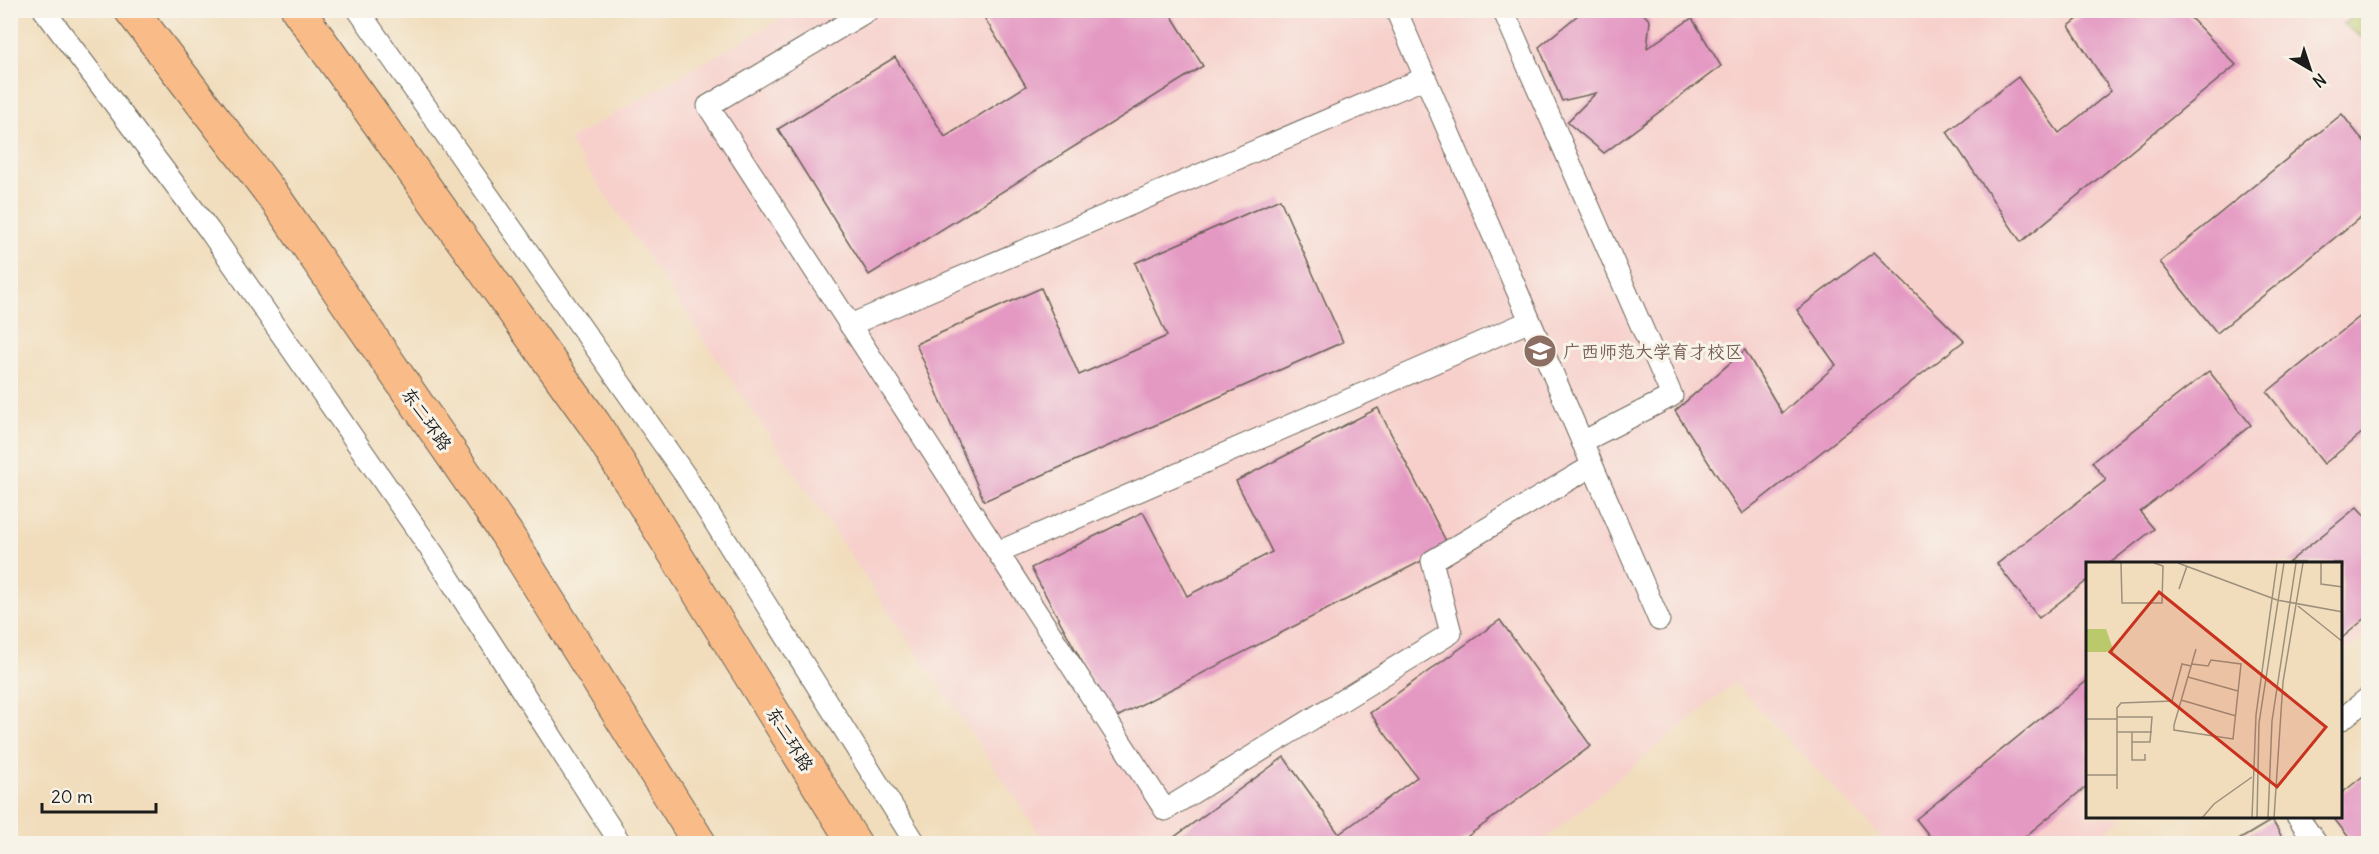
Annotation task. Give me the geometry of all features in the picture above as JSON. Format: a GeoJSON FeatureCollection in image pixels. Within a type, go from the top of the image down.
{"type":"FeatureCollection","features":[{"type":"Feature","properties":{"kind":"main road","name":"东二环路"},"geometry":{"type":"LineString","coordinates":[[131,10],[277,201],[506,533],[700,843]]}},
{"type":"Feature","properties":{"kind":"main road","name":"东二环路"},"geometry":{"type":"LineString","coordinates":[[298,10],[595,425],[855,843]]}},
{"type":"Feature","properties":{"kind":"lane"},"geometry":{"type":"LineString","coordinates":[[44,10],[209,230],[427,543],[621,843]]}},
{"type":"Feature","properties":{"kind":"lane"},"geometry":{"type":"LineString","coordinates":[[358,10],[685,475],[916,843]]}},
{"type":"Feature","properties":{"kind":"lane"},"geometry":{"type":"LineString","coordinates":[[869,10],[708,106],[1165,810],[1451,633],[1432,561],[1592,466]]}},
{"type":"Feature","properties":{"kind":"lane"},"geometry":{"type":"LineString","coordinates":[[1396,10],[1659,620]]}},
{"type":"Feature","properties":{"kind":"lane"},"geometry":{"type":"LineString","coordinates":[[1506,10],[1504,12],[1672,396],[1582,442]]}},
{"type":"Feature","properties":{"kind":"lane"},"geometry":{"type":"LineString","coordinates":[[850,325],[1425,78]]}},
{"type":"Feature","properties":{"kind":"lane"},"geometry":{"type":"LineString","coordinates":[[998,552],[1530,321]]}},
{"type":"Feature","properties":{"kind":"lane"},"geometry":{"type":"LineString","coordinates":[[2343,718],[2368,698]]}},
{"type":"Feature","properties":{"kind":"lane"},"geometry":{"type":"LineString","coordinates":[[2298,818],[2317,843]]}},
{"type":"Feature","properties":{"kind":"shaded area","name":"广西师范大学育才校区"},"geometry":{"type":"Polygon","coordinates":[[[794,11],[2368,11],[2368,633],[2343,652],[2343,562],[2086,562],[2086,818],[2124,818],[2089,843],[1886,843],[1734,683],[1540,843],[1046,843],[568,140],[794,11]]]}},
{"type":"Feature","properties":{"kind":"green space"},"geometry":{"type":"Polygon","coordinates":[[[2361,10],[2368,11],[2368,41],[2343,25],[2361,10]]]}},
{"type":"Feature","properties":{"kind":"building"},"geometry":{"type":"Polygon","coordinates":[[[997,10],[1168,10],[1203,66],[869,275],[778,129],[895,57],[945,137],[1026,86],[985,19],[997,10]]]}},
{"type":"Feature","properties":{"kind":"building"},"geometry":{"type":"Polygon","coordinates":[[[1584,10],[1640,10],[1650,21],[1647,48],[1692,18],[1721,66],[1604,153],[1567,122],[1596,93],[1562,101],[1539,47],[1584,10]]]}},
{"type":"Feature","properties":{"kind":"building"},"geometry":{"type":"Polygon","coordinates":[[[2089,10],[2183,10],[2236,65],[2021,242],[1947,132],[2018,77],[2059,133],[2111,91],[2069,26],[2089,10]]]}},
{"type":"Feature","properties":{"kind":"building"},"geometry":{"type":"Polygon","coordinates":[[[2342,114],[2368,147],[2368,211],[2217,333],[2160,262],[2342,114]]]}},
{"type":"Feature","properties":{"kind":"building"},"geometry":{"type":"Polygon","coordinates":[[[1280,199],[1343,342],[984,501],[916,344],[1041,288],[1079,375],[1167,336],[1135,263],[1280,199]]]}},
{"type":"Feature","properties":{"kind":"building"},"geometry":{"type":"Polygon","coordinates":[[[1874,252],[1964,341],[1742,514],[1675,411],[1745,350],[1782,413],[1836,365],[1797,310],[1874,252]]]}},
{"type":"Feature","properties":{"kind":"building"},"geometry":{"type":"Polygon","coordinates":[[[2368,310],[2368,428],[2324,464],[2267,392],[2368,310]]]}},
{"type":"Feature","properties":{"kind":"building"},"geometry":{"type":"Polygon","coordinates":[[[2209,371],[2251,425],[2140,512],[2154,529],[2111,562],[2086,562],[2086,582],[2039,618],[1997,564],[2106,480],[2092,462],[2209,371]]]}},
{"type":"Feature","properties":{"kind":"building"},"geometry":{"type":"Polygon","coordinates":[[[1378,408],[1449,547],[1113,719],[1031,568],[1143,512],[1187,596],[1272,552],[1236,481],[1378,408]]]}},
{"type":"Feature","properties":{"kind":"building"},"geometry":{"type":"Polygon","coordinates":[[[2357,507],[2365,516],[2368,513],[2368,616],[2343,637],[2343,562],[2289,562],[2357,507]]]}},
{"type":"Feature","properties":{"kind":"building"},"geometry":{"type":"Polygon","coordinates":[[[1500,620],[1591,746],[1457,844],[1177,844],[1173,838],[1284,757],[1339,834],[1417,777],[1370,713],[1500,620]]]}},
{"type":"Feature","properties":{"kind":"building"},"geometry":{"type":"Polygon","coordinates":[[[2086,682],[2086,787],[2016,844],[1936,844],[1916,819],[2086,682]]]}},
{"type":"Feature","properties":{"kind":"building"},"geometry":{"type":"Polygon","coordinates":[[[2368,772],[2368,844],[2354,844],[2334,818],[2343,818],[2343,792],[2368,772]]]}},
{"type":"Feature","properties":{"kind":"building"},"geometry":{"type":"Polygon","coordinates":[[[2272,820],[2286,844],[2232,844],[2272,820]]]}},
{"type":"Feature","properties":{"kind":"place","name":"广西师范大学育才校区"},"geometry":{"type":"Point","coordinates":[1540,351]}}]}
